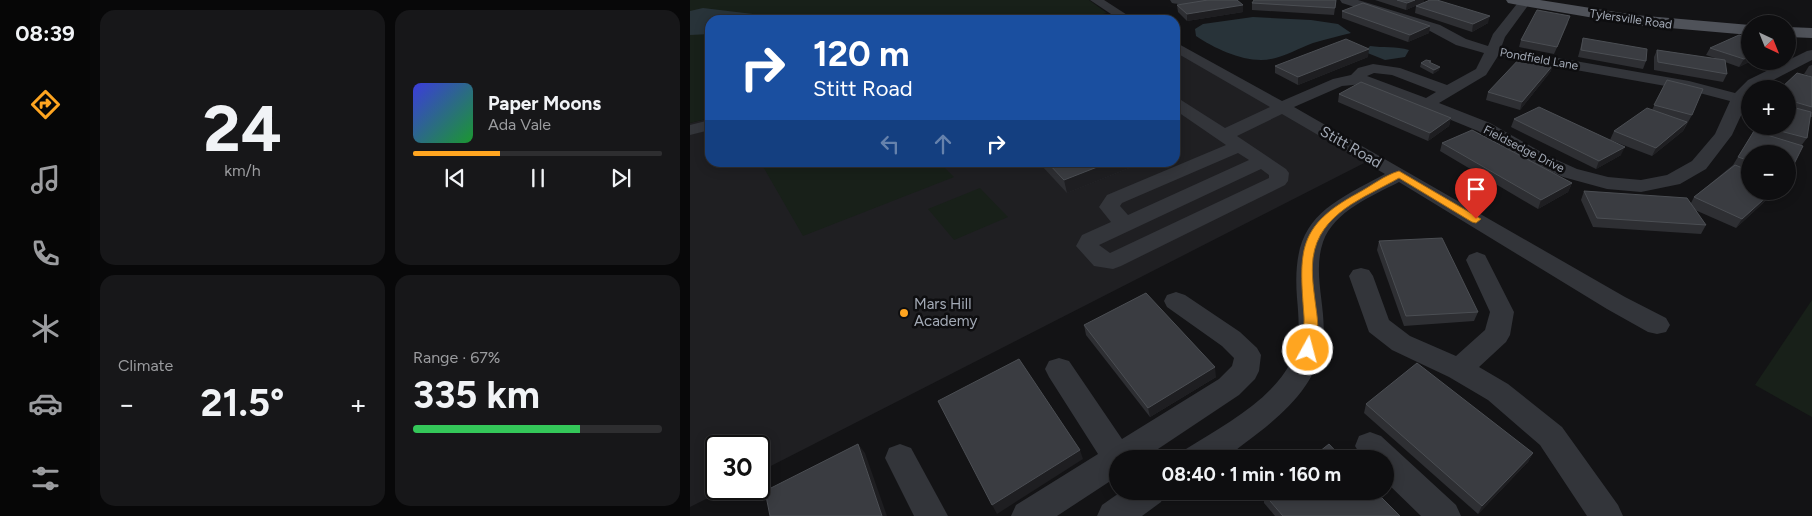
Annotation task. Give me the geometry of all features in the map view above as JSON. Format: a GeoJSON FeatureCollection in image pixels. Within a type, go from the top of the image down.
{"type":"FeatureCollection","features":[{"type":"Feature","properties":{"kind":"main road","name":"Tylersville Road"},"geometry":{"type":"LineString","coordinates":[[1542,0],[1644,15],[1741,22]]}},
{"type":"Feature","properties":{"kind":"main road","name":"Tylersville Road"},"geometry":{"type":"LineString","coordinates":[[1521,1],[1635,20],[1741,29]]}},
{"type":"Feature","properties":{"kind":"main road"},"geometry":{"type":"LineString","coordinates":[[1796,24],[1812,24]]}},
{"type":"Feature","properties":{"kind":"main road"},"geometry":{"type":"LineString","coordinates":[[1796,32],[1812,33]]}},
{"type":"Feature","properties":{"kind":"street"},"geometry":{"type":"LineString","coordinates":[[1096,0],[1121,15]]}},
{"type":"Feature","properties":{"kind":"street"},"geometry":{"type":"LineString","coordinates":[[1176,0],[1190,2],[1209,0]]}},
{"type":"Feature","properties":{"kind":"street","name":"Pondfield Lane"},"geometry":{"type":"LineString","coordinates":[[1346,0],[1436,28],[1468,44],[1493,51],[1689,86],[1739,99]]}},
{"type":"Feature","properties":{"kind":"street"},"geometry":{"type":"LineString","coordinates":[[1428,104],[1481,72],[1493,51],[1498,36],[1521,1]]}},
{"type":"Feature","properties":{"kind":"street","name":"Stitt Road"},"geometry":{"type":"LineString","coordinates":[[1180,49],[1399,174],[1616,303],[1657,325]]}},
{"type":"Feature","properties":{"kind":"street","name":"Fieldsedge Drive"},"geometry":{"type":"LineString","coordinates":[[1126,224],[1109,207],[1114,199],[1196,164],[1221,133],[1263,118],[1281,107],[1338,82],[1356,79],[1375,83],[1484,127],[1541,160],[1570,173],[1607,183],[1641,186],[1673,180],[1699,165],[1723,135],[1739,99],[1753,83],[1812,54]]}},
{"type":"Feature","properties":{"kind":"street"},"geometry":{"type":"LineString","coordinates":[[1356,79],[1364,71],[1387,68],[1450,92]]}},
{"type":"Feature","properties":{"kind":"street"},"geometry":{"type":"LineString","coordinates":[[1180,106],[1263,161],[1279,173],[1278,181],[1113,261],[1102,261],[1087,246],[1090,240],[1263,161]]}},
{"type":"Feature","properties":{"kind":"street"},"geometry":{"type":"LineString","coordinates":[[690,130],[705,126]]}},
{"type":"Feature","properties":{"kind":"street"},"geometry":{"type":"LineString","coordinates":[[1196,164],[1221,133]]}},
{"type":"Feature","properties":{"kind":"street"},"geometry":{"type":"LineString","coordinates":[[1210,450],[1272,403],[1292,383],[1299,372],[1308,350],[1312,327],[1307,276],[1308,257],[1311,240],[1320,225],[1341,206],[1399,174]]}},
{"type":"Feature","properties":{"kind":"street"},"geometry":{"type":"LineString","coordinates":[[1459,369],[1497,335],[1502,312],[1477,260]]}},
{"type":"Feature","properties":{"kind":"street"},"geometry":{"type":"LineString","coordinates":[[1361,276],[1378,325],[1401,343],[1459,369],[1498,392],[1551,436],[1606,516]]}},
{"type":"Feature","properties":{"kind":"street"},"geometry":{"type":"LineString","coordinates":[[1130,450],[1229,386],[1245,372],[1248,355],[1231,339],[1176,301]]}},
{"type":"Feature","properties":{"kind":"street"},"geometry":{"type":"LineString","coordinates":[[1059,369],[1113,450]]}},
{"type":"Feature","properties":{"kind":"street"},"geometry":{"type":"LineString","coordinates":[[900,458],[931,516]]}},
{"type":"Feature","properties":{"kind":"street"},"geometry":{"type":"LineString","coordinates":[[1028,516],[1109,464]]}},
{"type":"Feature","properties":{"kind":"street"},"geometry":{"type":"LineString","coordinates":[[1394,468],[1444,516]]}},
{"type":"Feature","properties":{"kind":"street"},"geometry":{"type":"LineString","coordinates":[[1114,516],[1137,500]]}},
{"type":"Feature","properties":{"kind":"shaded area"},"geometry":{"type":"Polygon","coordinates":[[[690,0],[1089,0],[1107,13],[1099,15],[705,15],[705,119],[690,123],[690,0]]]}},
{"type":"Feature","properties":{"kind":"shaded area"},"geometry":{"type":"Polygon","coordinates":[[[703,8],[753,14],[705,15],[705,34],[690,35],[690,11],[703,8]]]}},
{"type":"Feature","properties":{"kind":"shaded area"},"geometry":{"type":"Polygon","coordinates":[[[1253,17],[1311,20],[1338,24],[1351,33],[1313,43],[1268,60],[1244,58],[1211,45],[1196,36],[1195,29],[1203,24],[1253,17]]]}},
{"type":"Feature","properties":{"kind":"shaded area"},"geometry":{"type":"Polygon","coordinates":[[[1370,46],[1409,50],[1405,57],[1385,60],[1365,52],[1370,46]]]}},
{"type":"Feature","properties":{"kind":"shaded area","name":"Mars Hill Academy"},"geometry":{"type":"Polygon","coordinates":[[[1180,49],[1372,159],[770,466],[770,435],[705,435],[705,500],[690,507],[690,123],[705,119],[705,167],[1180,167],[1180,49]]]}},
{"type":"Feature","properties":{"kind":"shaded area"},"geometry":{"type":"Polygon","coordinates":[[[763,167],[944,167],[954,177],[803,236],[763,167]]]}},
{"type":"Feature","properties":{"kind":"shaded area"},"geometry":{"type":"Polygon","coordinates":[[[980,188],[1008,217],[954,240],[928,209],[980,188]]]}},
{"type":"Feature","properties":{"kind":"shaded area"},"geometry":{"type":"Polygon","coordinates":[[[1812,300],[1812,417],[1755,385],[1812,300]]]}},
{"type":"Feature","properties":{"kind":"building"},"geometry":{"type":"Polygon","coordinates":[[[1208,0],[1237,0],[1243,5],[1187,14],[1177,5],[1208,0]]]}},
{"type":"Feature","properties":{"kind":"building"},"geometry":{"type":"Polygon","coordinates":[[[1254,0],[1336,0],[1335,8],[1252,3],[1254,0]]]}},
{"type":"Feature","properties":{"kind":"building"},"geometry":{"type":"Polygon","coordinates":[[[1397,0],[1415,0],[1407,3],[1397,0]]]}},
{"type":"Feature","properties":{"kind":"building"},"geometry":{"type":"Polygon","coordinates":[[[1430,0],[1437,0],[1490,16],[1473,24],[1416,6],[1430,0]]]}},
{"type":"Feature","properties":{"kind":"building"},"geometry":{"type":"Polygon","coordinates":[[[1363,3],[1430,26],[1410,35],[1342,11],[1363,3]]]}},
{"type":"Feature","properties":{"kind":"building"},"geometry":{"type":"Polygon","coordinates":[[[1537,10],[1570,16],[1557,47],[1521,40],[1537,10]]]}},
{"type":"Feature","properties":{"kind":"building"},"geometry":{"type":"Polygon","coordinates":[[[1739,35],[1741,36],[1741,58],[1710,48],[1739,35]]]}},
{"type":"Feature","properties":{"kind":"building"},"geometry":{"type":"Polygon","coordinates":[[[1583,38],[1647,49],[1646,61],[1581,50],[1583,38]]]}},
{"type":"Feature","properties":{"kind":"building"},"geometry":{"type":"Polygon","coordinates":[[[1346,39],[1369,49],[1298,77],[1275,66],[1346,39]]]}},
{"type":"Feature","properties":{"kind":"building"},"geometry":{"type":"Polygon","coordinates":[[[1657,50],[1725,60],[1727,74],[1658,62],[1657,50]]]}},
{"type":"Feature","properties":{"kind":"building"},"geometry":{"type":"Polygon","coordinates":[[[1522,56],[1554,64],[1522,102],[1488,92],[1522,56]]]}},
{"type":"Feature","properties":{"kind":"building"},"geometry":{"type":"Polygon","coordinates":[[[1426,60],[1440,67],[1434,70],[1421,63],[1426,60]]]}},
{"type":"Feature","properties":{"kind":"building"},"geometry":{"type":"Polygon","coordinates":[[[1797,73],[1812,77],[1812,107],[1796,102],[1796,80],[1790,80],[1797,73]]]}},
{"type":"Feature","properties":{"kind":"building"},"geometry":{"type":"Polygon","coordinates":[[[1667,80],[1703,89],[1692,115],[1654,105],[1667,80]]]}},
{"type":"Feature","properties":{"kind":"building"},"geometry":{"type":"Polygon","coordinates":[[[1361,82],[1451,118],[1430,133],[1339,94],[1361,82]]]}},
{"type":"Feature","properties":{"kind":"building"},"geometry":{"type":"Polygon","coordinates":[[[1539,107],[1625,147],[1599,161],[1514,119],[1539,107]]]}},
{"type":"Feature","properties":{"kind":"building"},"geometry":{"type":"Polygon","coordinates":[[[1647,108],[1687,122],[1656,148],[1614,131],[1647,108]]]}},
{"type":"Feature","properties":{"kind":"building"},"geometry":{"type":"Polygon","coordinates":[[[1796,108],[1811,112],[1807,138],[1796,135],[1796,108]]]}},
{"type":"Feature","properties":{"kind":"building"},"geometry":{"type":"Polygon","coordinates":[[[1472,130],[1572,183],[1541,200],[1442,143],[1472,130]]]}},
{"type":"Feature","properties":{"kind":"building"},"geometry":{"type":"Polygon","coordinates":[[[1752,135],[1767,135],[1803,146],[1796,160],[1796,145],[1745,145],[1752,135]]]}},
{"type":"Feature","properties":{"kind":"building"},"geometry":{"type":"Polygon","coordinates":[[[1735,165],[1741,167],[1741,200],[1763,200],[1742,219],[1694,197],[1735,165]]]}},
{"type":"Feature","properties":{"kind":"building"},"geometry":{"type":"Polygon","coordinates":[[[1052,167],[1097,167],[1064,180],[1052,167]]]}},
{"type":"Feature","properties":{"kind":"building"},"geometry":{"type":"Polygon","coordinates":[[[1584,191],[1687,198],[1706,225],[1597,218],[1584,191]]]}},
{"type":"Feature","properties":{"kind":"building"},"geometry":{"type":"Polygon","coordinates":[[[1442,238],[1478,312],[1406,316],[1379,241],[1442,238]]]}},
{"type":"Feature","properties":{"kind":"building"},"geometry":{"type":"Polygon","coordinates":[[[1146,293],[1215,367],[1148,408],[1084,325],[1146,293]]]}},
{"type":"Feature","properties":{"kind":"building"},"geometry":{"type":"Polygon","coordinates":[[[1019,359],[1080,450],[992,505],[938,401],[1019,359]]]}},
{"type":"Feature","properties":{"kind":"building"},"geometry":{"type":"Polygon","coordinates":[[[1417,363],[1533,453],[1482,506],[1366,404],[1417,363]]]}},
{"type":"Feature","properties":{"kind":"building"},"geometry":{"type":"Polygon","coordinates":[[[858,444],[882,516],[770,516],[767,500],[770,500],[770,488],[858,444]]]}},
{"type":"Feature","properties":{"kind":"building"},"geometry":{"type":"Polygon","coordinates":[[[1329,444],[1335,450],[1321,450],[1329,444]]]}},
{"type":"Feature","properties":{"kind":"building"},"geometry":{"type":"Polygon","coordinates":[[[1269,500],[1384,500],[1400,516],[1283,516],[1269,500]]]}},
{"type":"Feature","properties":{"kind":"place","name":"Mars Hill Academy"},"geometry":{"type":"Point","coordinates":[904,313]}},
{"type":"Feature","properties":{"kind":"route"},"geometry":{"type":"LineString","coordinates":[[1308,350],[1312,327],[1307,276],[1311,240],[1320,225],[1341,206],[1399,174],[1476,219]]}}]}
